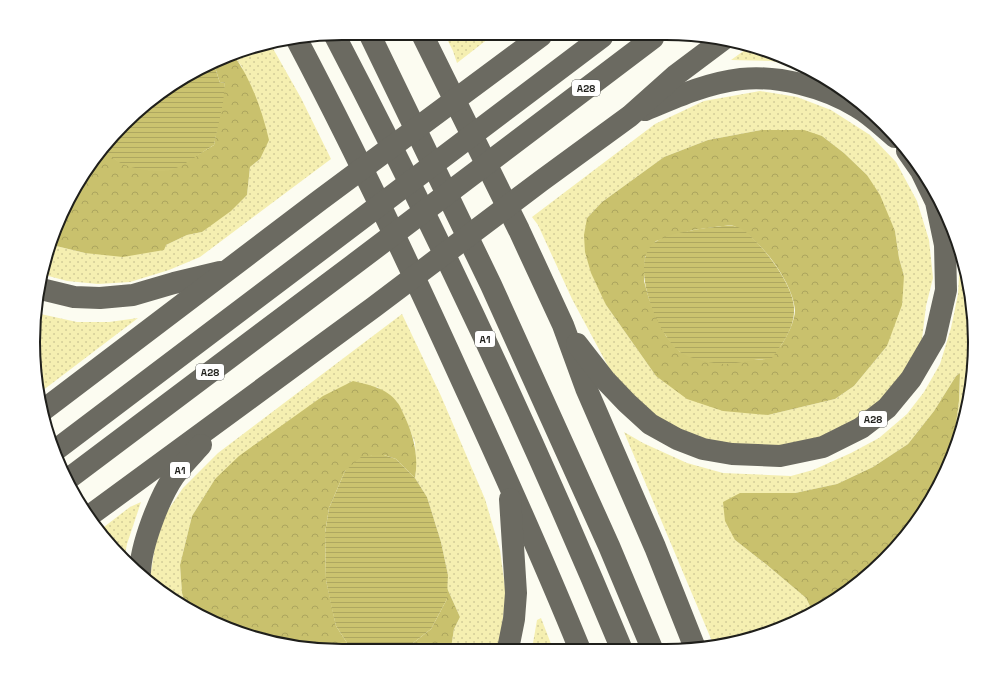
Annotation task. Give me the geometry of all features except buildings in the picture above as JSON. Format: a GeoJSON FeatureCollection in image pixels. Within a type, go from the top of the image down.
{"type":"FeatureCollection","features":[{"type":"Feature","properties":{"kind":"highway","name":"A1"},"geometry":{"type":"LineString","coordinates":[[337,40],[469,304],[579,547],[619,644]]}},
{"type":"Feature","properties":{"kind":"highway","name":"A1"},"geometry":{"type":"LineString","coordinates":[[372,40],[491,285],[609,546],[650,644]]}},
{"type":"Feature","properties":{"kind":"highway"},"geometry":{"type":"LineString","coordinates":[[425,40],[519,230],[563,325],[586,388],[655,547],[694,642]]}},
{"type":"Feature","properties":{"kind":"highway"},"geometry":{"type":"LineString","coordinates":[[47,407],[320,200],[536,40]]}},
{"type":"Feature","properties":{"kind":"highway","name":"A28"},"geometry":{"type":"LineString","coordinates":[[59,447],[598,40]]}},
{"type":"Feature","properties":{"kind":"highway","name":"A28"},"geometry":{"type":"LineString","coordinates":[[71,477],[650,40]]}},
{"type":"Feature","properties":{"kind":"highway"},"geometry":{"type":"LineString","coordinates":[[293,44],[308,60]]}},
{"type":"Feature","properties":{"kind":"highway"},"geometry":{"type":"LineString","coordinates":[[299,44],[346,136],[427,303],[509,483],[578,644]]}},
{"type":"Feature","properties":{"kind":"highway"},"geometry":{"type":"LineString","coordinates":[[93,514],[630,116],[676,75],[716,45]]}},
{"type":"Feature","properties":{"kind":"highway"},"geometry":{"type":"LineString","coordinates":[[630,116],[686,93],[708,86],[741,79],[774,79],[815,86],[854,106]]}},
{"type":"Feature","properties":{"kind":"highway","name":"A28"},"geometry":{"type":"LineString","coordinates":[[563,325],[605,380],[627,403],[650,424],[677,439],[703,449],[732,454],[780,456],[822,447],[861,428],[887,408],[911,379],[935,338],[946,290],[945,245],[937,209]]}},
{"type":"Feature","properties":{"kind":"highway"},"geometry":{"type":"LineString","coordinates":[[45,290],[81,297],[100,298],[133,295],[174,283],[229,270]]}},
{"type":"Feature","properties":{"kind":"highway","name":"A1"},"geometry":{"type":"LineString","coordinates":[[141,567],[148,533],[174,476],[202,444],[259,392]]}},
{"type":"Feature","properties":{"kind":"highway"},"geometry":{"type":"LineString","coordinates":[[509,483],[516,593],[514,619],[509,644]]}},
{"type":"Feature","properties":{"kind":"shaded area"},"geometry":{"type":"Polygon","coordinates":[[[448,40],[487,40],[457,63],[448,40]]]}},
{"type":"Feature","properties":{"kind":"shaded area"},"geometry":{"type":"Polygon","coordinates":[[[273,48],[301,98],[331,159],[200,257],[169,270],[130,282],[98,284],[67,281],[48,276],[56,246],[85,253],[166,245],[187,235],[202,232],[247,195],[250,167],[260,159],[242,67],[237,59],[273,48]]]}},
{"type":"Feature","properties":{"kind":"shaded area"},"geometry":{"type":"Polygon","coordinates":[[[745,50],[783,64],[771,61],[731,60],[745,50]]]}},
{"type":"Feature","properties":{"kind":"shaded area"},"geometry":{"type":"Polygon","coordinates":[[[215,68],[220,83],[225,82],[223,103],[214,145],[181,166],[164,171],[150,171],[136,168],[123,164],[111,157],[107,152],[128,128],[158,102],[191,80],[215,68]]]}},
{"type":"Feature","properties":{"kind":"shaded area"},"geometry":{"type":"Polygon","coordinates":[[[760,91],[797,97],[831,110],[870,135],[896,162],[917,201],[929,240],[933,278],[926,306],[922,339],[899,385],[858,422],[817,440],[771,451],[709,443],[661,420],[627,394],[609,368],[572,299],[538,225],[532,217],[655,124],[704,101],[760,91]],[[761,130],[708,140],[664,157],[602,202],[587,218],[606,305],[656,376],[768,415],[835,399],[854,386],[887,346],[904,276],[899,258],[895,231],[867,175],[844,153],[822,136],[761,130]]]}},
{"type":"Feature","properties":{"kind":"shaded area"},"geometry":{"type":"Polygon","coordinates":[[[722,226],[738,227],[748,234],[775,265],[789,290],[793,301],[794,311],[792,324],[783,342],[772,358],[730,364],[718,364],[684,355],[672,344],[655,316],[645,282],[644,266],[647,253],[654,243],[667,236],[722,226]]]}},
{"type":"Feature","properties":{"kind":"shaded area"},"geometry":{"type":"Polygon","coordinates":[[[959,270],[965,303],[968,342],[965,381],[955,428],[959,401],[960,373],[956,376],[934,411],[908,444],[873,467],[837,484],[795,493],[740,493],[735,540],[806,598],[811,607],[763,628],[744,634],[711,640],[624,432],[643,443],[687,463],[723,473],[791,476],[813,470],[851,453],[879,438],[907,414],[924,392],[940,364],[951,328],[958,294],[959,270]]]}},
{"type":"Feature","properties":{"kind":"shaded area"},"geometry":{"type":"Polygon","coordinates":[[[42,314],[77,322],[109,322],[138,318],[44,389],[40,342],[42,314]]]}},
{"type":"Feature","properties":{"kind":"shaded area"},"geometry":{"type":"Polygon","coordinates":[[[402,314],[441,396],[485,499],[500,550],[506,595],[500,644],[452,644],[454,629],[460,617],[447,588],[448,575],[441,542],[427,497],[415,478],[415,443],[397,402],[377,387],[215,479],[192,516],[180,565],[184,599],[151,576],[158,525],[183,488],[218,453],[402,314]]]}},
{"type":"Feature","properties":{"kind":"shaded area"},"geometry":{"type":"Polygon","coordinates":[[[384,455],[396,459],[415,478],[427,497],[441,542],[448,575],[447,599],[431,629],[412,644],[348,644],[336,626],[326,580],[325,533],[329,508],[345,471],[361,457],[384,455]]]}},
{"type":"Feature","properties":{"kind":"shaded area"},"geometry":{"type":"Polygon","coordinates":[[[141,502],[125,553],[103,527],[130,507],[141,502]]]}},
{"type":"Feature","properties":{"kind":"shaded area"},"geometry":{"type":"Polygon","coordinates":[[[541,618],[551,644],[533,644],[537,620],[541,618]]]}},
{"type":"Feature","properties":{"kind":"green space"},"geometry":{"type":"Polygon","coordinates":[[[236,59],[255,95],[269,140],[260,159],[250,167],[247,195],[231,211],[202,232],[187,235],[166,245],[164,250],[123,257],[85,253],[56,246],[63,226],[80,191],[107,152],[116,160],[179,166],[214,145],[225,82],[220,83],[215,68],[236,59]]]}},
{"type":"Feature","properties":{"kind":"green space"},"geometry":{"type":"Polygon","coordinates":[[[761,130],[804,130],[822,136],[844,153],[867,175],[880,195],[895,231],[899,258],[904,276],[902,305],[887,346],[854,386],[835,399],[768,415],[723,411],[687,399],[656,376],[606,305],[591,273],[585,252],[584,235],[587,218],[602,202],[664,157],[708,140],[761,130]],[[734,226],[693,230],[656,241],[645,257],[644,281],[649,299],[666,336],[680,352],[753,360],[766,359],[780,346],[786,337],[795,314],[793,299],[781,274],[764,250],[744,232],[734,226]]]}},
{"type":"Feature","properties":{"kind":"green space"},"geometry":{"type":"Polygon","coordinates":[[[960,373],[959,401],[955,428],[937,476],[928,493],[906,526],[880,556],[850,582],[811,607],[806,598],[735,540],[725,521],[723,502],[740,493],[795,493],[837,484],[873,467],[908,444],[934,411],[956,376],[960,373]]]}},
{"type":"Feature","properties":{"kind":"green space"},"geometry":{"type":"Polygon","coordinates":[[[353,381],[383,390],[388,393],[398,403],[407,421],[416,453],[415,478],[396,459],[384,455],[372,455],[345,471],[329,508],[325,533],[326,580],[336,626],[348,644],[303,641],[264,634],[208,613],[184,599],[182,593],[180,565],[192,516],[215,479],[239,456],[323,396],[353,381]]]}},
{"type":"Feature","properties":{"kind":"green space"},"geometry":{"type":"Polygon","coordinates":[[[447,588],[460,617],[454,629],[452,644],[412,644],[431,629],[447,599],[447,588]]]}}]}
